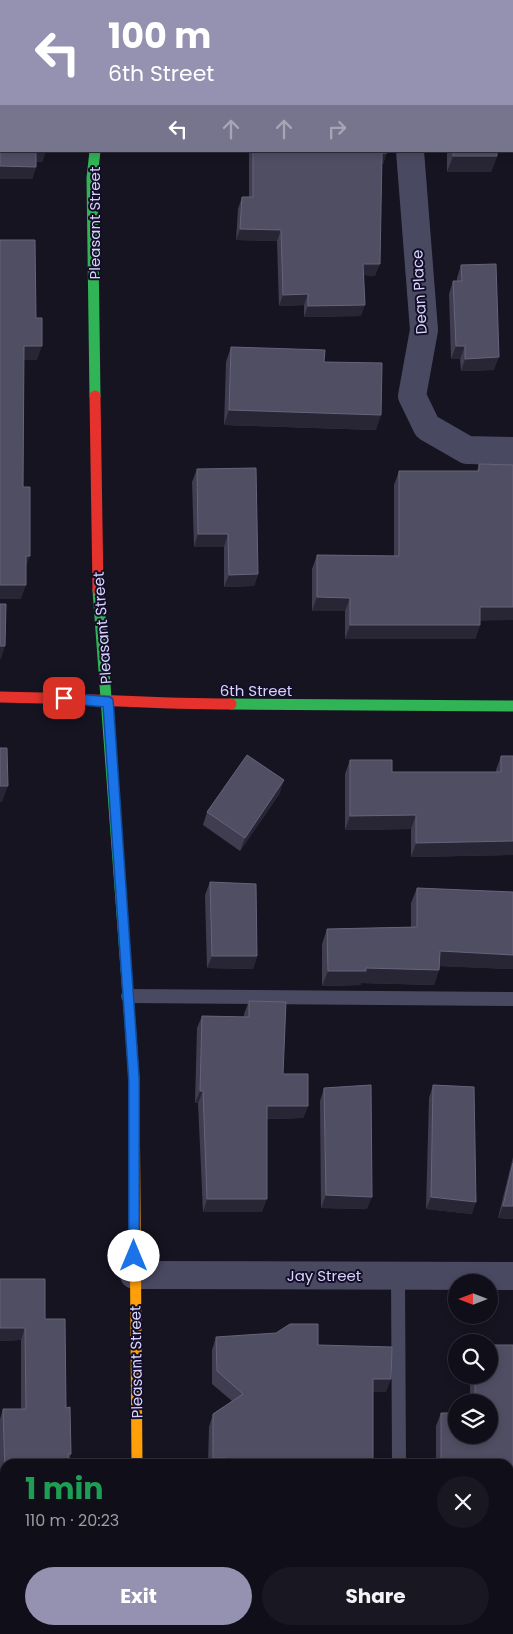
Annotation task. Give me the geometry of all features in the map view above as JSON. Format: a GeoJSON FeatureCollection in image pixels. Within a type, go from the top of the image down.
{"type":"FeatureCollection","features":[{"type":"Feature","properties":{"kind":"street","name":"Pleasant Street"},"geometry":{"type":"LineString","coordinates":[[95,152],[92,178],[97,577],[108,702],[134,1080],[134,1275],[137,1459]]}},
{"type":"Feature","properties":{"kind":"street","name":"Dean Place"},"geometry":{"type":"LineString","coordinates":[[410,152],[424,330],[412,396],[427,428],[467,450],[513,450]]}},
{"type":"Feature","properties":{"kind":"street","name":"6th Street"},"geometry":{"type":"LineString","coordinates":[[0,697],[64,698],[157,704],[513,706]]}},
{"type":"Feature","properties":{"kind":"street","name":"Jay Street"},"geometry":{"type":"LineString","coordinates":[[134,1275],[513,1276]]}},
{"type":"Feature","properties":{"kind":"lane"},"geometry":{"type":"LineString","coordinates":[[128,996],[513,999]]}},
{"type":"Feature","properties":{"kind":"lane"},"geometry":{"type":"LineString","coordinates":[[398,1276],[399,1459]]}},
{"type":"Feature","properties":{"kind":"building"},"geometry":{"type":"Polygon","coordinates":[[[0,152],[36,152],[36,167],[0,166],[0,152]]]}},
{"type":"Feature","properties":{"kind":"building"},"geometry":{"type":"Polygon","coordinates":[[[253,152],[387,152],[382,153],[380,264],[363,264],[365,305],[308,306],[308,294],[283,295],[281,230],[240,229],[242,197],[253,197],[253,152]]]}},
{"type":"Feature","properties":{"kind":"building"},"geometry":{"type":"Polygon","coordinates":[[[453,152],[497,152],[497,156],[453,156],[453,152]]]}},
{"type":"Feature","properties":{"kind":"building"},"geometry":{"type":"Polygon","coordinates":[[[0,240],[35,240],[36,318],[42,318],[42,346],[24,346],[23,487],[30,487],[30,556],[26,556],[26,585],[0,585],[0,240]]]}},
{"type":"Feature","properties":{"kind":"building"},"geometry":{"type":"Polygon","coordinates":[[[496,264],[499,357],[465,359],[465,346],[456,346],[453,281],[462,281],[461,265],[496,264]]]}},
{"type":"Feature","properties":{"kind":"building"},"geometry":{"type":"Polygon","coordinates":[[[231,347],[325,350],[324,362],[382,363],[381,415],[229,410],[231,347]]]}},
{"type":"Feature","properties":{"kind":"building"},"geometry":{"type":"Polygon","coordinates":[[[479,464],[513,465],[513,607],[480,607],[480,625],[350,625],[350,598],[317,597],[317,555],[399,556],[399,471],[479,471],[479,464]]]}},
{"type":"Feature","properties":{"kind":"building"},"geometry":{"type":"Polygon","coordinates":[[[256,468],[258,574],[229,575],[228,534],[198,534],[197,469],[256,468]]]}},
{"type":"Feature","properties":{"kind":"building"},"geometry":{"type":"Polygon","coordinates":[[[0,604],[6,604],[5,646],[0,646],[0,604]]]}},
{"type":"Feature","properties":{"kind":"building"},"geometry":{"type":"Polygon","coordinates":[[[0,748],[7,748],[8,786],[0,786],[0,748]]]}},
{"type":"Feature","properties":{"kind":"building"},"geometry":{"type":"Polygon","coordinates":[[[247,755],[284,780],[245,838],[207,812],[247,755]]]}},
{"type":"Feature","properties":{"kind":"building"},"geometry":{"type":"Polygon","coordinates":[[[501,756],[513,756],[513,841],[416,843],[416,815],[350,816],[350,760],[392,760],[392,772],[501,772],[501,756]]]}},
{"type":"Feature","properties":{"kind":"building"},"geometry":{"type":"Polygon","coordinates":[[[210,882],[256,884],[257,956],[212,956],[210,882]]]}},
{"type":"Feature","properties":{"kind":"building"},"geometry":{"type":"Polygon","coordinates":[[[417,888],[513,892],[513,955],[440,951],[439,970],[366,968],[366,971],[328,971],[327,929],[417,927],[417,888]]]}},
{"type":"Feature","properties":{"kind":"building"},"geometry":{"type":"Polygon","coordinates":[[[249,1001],[286,1002],[283,1074],[308,1074],[308,1106],[267,1106],[267,1199],[207,1199],[203,1091],[200,1091],[202,1016],[249,1017],[249,1001]]]}},
{"type":"Feature","properties":{"kind":"building"},"geometry":{"type":"Polygon","coordinates":[[[371,1085],[372,1197],[326,1195],[324,1088],[371,1085]]]}},
{"type":"Feature","properties":{"kind":"building"},"geometry":{"type":"Polygon","coordinates":[[[433,1085],[474,1087],[476,1202],[431,1197],[433,1085]]]}},
{"type":"Feature","properties":{"kind":"building"},"geometry":{"type":"Polygon","coordinates":[[[513,1163],[513,1206],[503,1206],[513,1163]]]}},
{"type":"Feature","properties":{"kind":"building"},"geometry":{"type":"Polygon","coordinates":[[[0,1279],[45,1279],[45,1319],[65,1319],[66,1408],[70,1407],[71,1454],[68,1454],[68,1459],[5,1459],[3,1409],[26,1409],[25,1328],[0,1328],[0,1279]]]}},
{"type":"Feature","properties":{"kind":"building"},"geometry":{"type":"Polygon","coordinates":[[[290,1324],[318,1324],[318,1345],[392,1347],[391,1379],[373,1379],[373,1459],[213,1458],[213,1414],[243,1394],[217,1371],[216,1337],[276,1333],[290,1324]]]}},
{"type":"Feature","properties":{"kind":"building"},"geometry":{"type":"Polygon","coordinates":[[[498,1345],[513,1345],[513,1459],[441,1459],[441,1413],[448,1413],[448,1444],[498,1444],[498,1394],[475,1394],[475,1384],[498,1384],[498,1345]]]}},
{"type":"Feature","properties":{"kind":"traffic: fast"},"geometry":{"type":"LineString","coordinates":[[95,152],[92,178],[95,396]]}},
{"type":"Feature","properties":{"kind":"traffic: fast"},"geometry":{"type":"LineString","coordinates":[[98,590],[131,1036]]}},
{"type":"Feature","properties":{"kind":"traffic: fast"},"geometry":{"type":"LineString","coordinates":[[231,704],[513,706]]}},
{"type":"Feature","properties":{"kind":"traffic: slow"},"geometry":{"type":"LineString","coordinates":[[131,1036],[134,1080],[137,1459]]}},
{"type":"Feature","properties":{"kind":"traffic: jam"},"geometry":{"type":"LineString","coordinates":[[95,396],[98,590]]}},
{"type":"Feature","properties":{"kind":"traffic: jam"},"geometry":{"type":"LineString","coordinates":[[0,697],[231,704]]}},
{"type":"Feature","properties":{"kind":"route"},"geometry":{"type":"LineString","coordinates":[[64,698],[108,702],[134,1080],[134,1256]]}}]}
